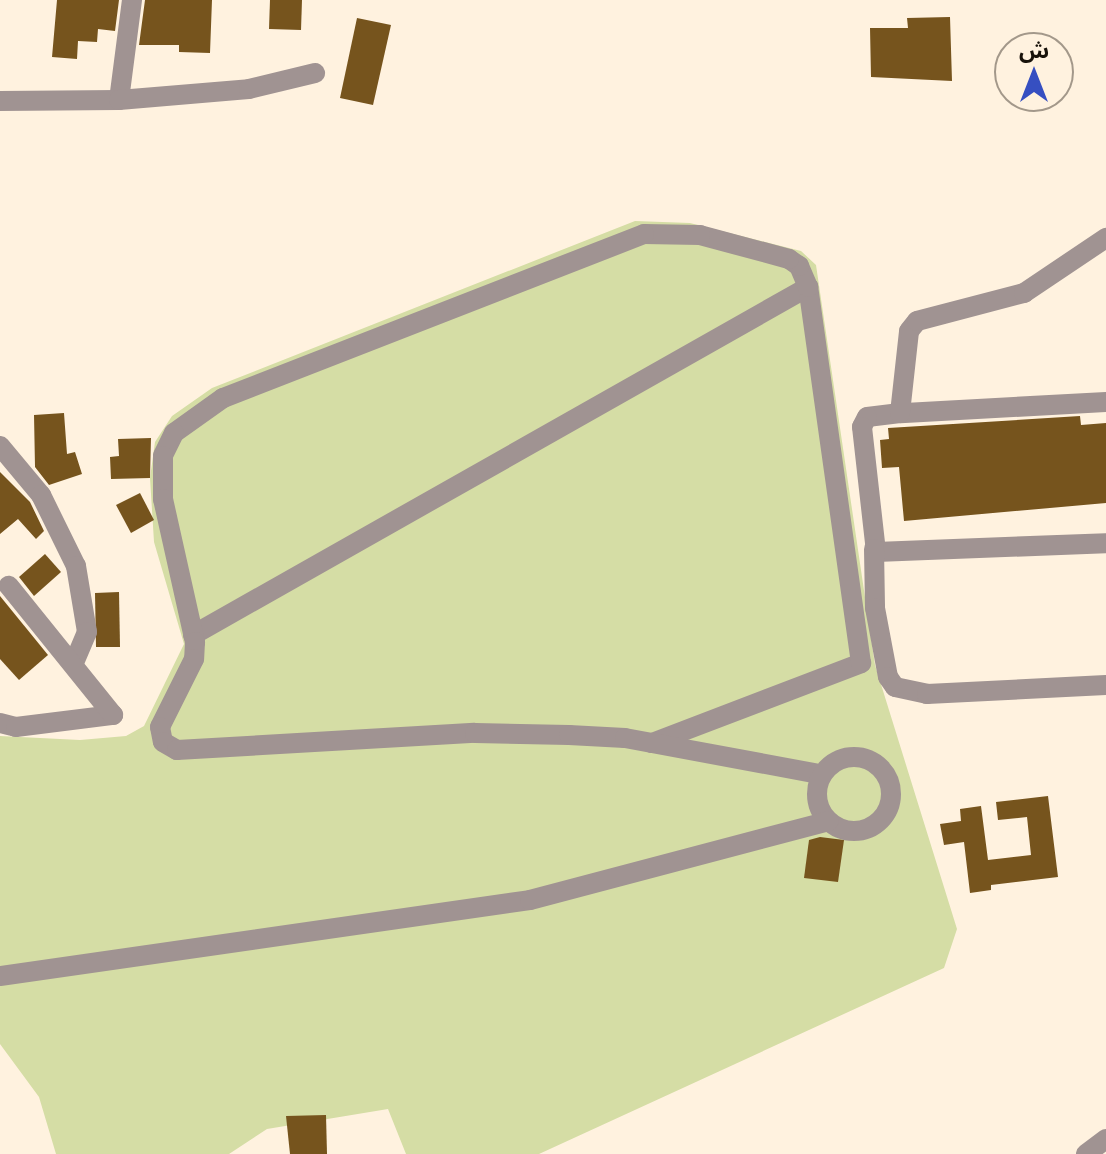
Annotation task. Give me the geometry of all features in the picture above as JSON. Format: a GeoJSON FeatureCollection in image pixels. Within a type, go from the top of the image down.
{"type":"FeatureCollection","features":[{"type":"Feature","properties":{"kind":"street"},"geometry":{"type":"LineString","coordinates":[[119,100],[132,0]]}},
{"type":"Feature","properties":{"kind":"street"},"geometry":{"type":"LineString","coordinates":[[0,101],[119,100],[249,89],[315,73]]}},
{"type":"Feature","properties":{"kind":"street"},"geometry":{"type":"LineString","coordinates":[[652,743],[861,663],[808,287],[789,259],[700,235],[644,234],[223,398],[174,433],[163,456],[163,499],[193,635],[194,659],[160,727],[163,742],[177,750],[475,733],[652,743],[820,774]]}},
{"type":"Feature","properties":{"kind":"street"},"geometry":{"type":"LineString","coordinates":[[900,413],[909,331],[917,321],[1024,293],[1106,238]]}},
{"type":"Feature","properties":{"kind":"street"},"geometry":{"type":"LineString","coordinates":[[193,635],[808,287]]}},
{"type":"Feature","properties":{"kind":"street"},"geometry":{"type":"LineString","coordinates":[[1106,402],[900,413],[867,417],[862,427],[874,549],[875,608],[888,677],[895,687],[927,694],[1106,685]]}},
{"type":"Feature","properties":{"kind":"street"},"geometry":{"type":"LineString","coordinates":[[0,446],[41,495],[76,566],[87,632],[74,663]]}},
{"type":"Feature","properties":{"kind":"street"},"geometry":{"type":"LineString","coordinates":[[874,549],[882,554],[1106,543]]}},
{"type":"Feature","properties":{"kind":"street"},"geometry":{"type":"LineString","coordinates":[[0,723],[16,727],[113,715],[9,586]]}},
{"type":"Feature","properties":{"kind":"street"},"geometry":{"type":"LineString","coordinates":[[862,757],[876,763],[890,785],[888,810],[872,827],[846,830],[829,821],[817,795],[820,774],[836,761],[862,757]]}},
{"type":"Feature","properties":{"kind":"street"},"geometry":{"type":"LineString","coordinates":[[0,976],[530,900],[829,821]]}},
{"type":"Feature","properties":{"kind":"street"},"geometry":{"type":"LineString","coordinates":[[1086,1154],[1106,1139]]}},
{"type":"Feature","properties":{"kind":"green space"},"geometry":{"type":"Polygon","coordinates":[[[635,221],[690,223],[801,251],[816,265],[875,665],[957,929],[944,968],[539,1154],[406,1154],[388,1109],[267,1129],[229,1154],[56,1154],[39,1097],[0,1044],[0,736],[80,740],[126,736],[144,726],[184,644],[154,542],[150,478],[155,442],[172,416],[212,388],[635,221]]]}},
{"type":"Feature","properties":{"kind":"building"},"geometry":{"type":"Polygon","coordinates":[[[57,0],[119,0],[115,31],[98,29],[97,42],[78,41],[77,59],[52,57],[57,0]]]}},
{"type":"Feature","properties":{"kind":"building"},"geometry":{"type":"Polygon","coordinates":[[[145,0],[212,0],[210,53],[179,52],[179,45],[139,45],[145,0]]]}},
{"type":"Feature","properties":{"kind":"building"},"geometry":{"type":"Polygon","coordinates":[[[270,0],[302,0],[301,30],[269,29],[270,0]]]}},
{"type":"Feature","properties":{"kind":"building"},"geometry":{"type":"Polygon","coordinates":[[[950,17],[952,81],[871,77],[870,28],[908,28],[907,18],[950,17]]]}},
{"type":"Feature","properties":{"kind":"building"},"geometry":{"type":"Polygon","coordinates":[[[357,18],[391,25],[373,105],[340,98],[357,18]]]}},
{"type":"Feature","properties":{"kind":"building"},"geometry":{"type":"Polygon","coordinates":[[[64,413],[67,454],[75,452],[82,474],[49,485],[35,467],[34,415],[64,413]]]}},
{"type":"Feature","properties":{"kind":"building"},"geometry":{"type":"Polygon","coordinates":[[[1080,416],[1081,425],[1106,423],[1106,503],[904,521],[899,467],[882,468],[880,440],[889,439],[888,428],[1080,416]]]}},
{"type":"Feature","properties":{"kind":"building"},"geometry":{"type":"Polygon","coordinates":[[[151,438],[150,478],[111,479],[110,457],[119,456],[118,439],[151,438]]]}},
{"type":"Feature","properties":{"kind":"building"},"geometry":{"type":"Polygon","coordinates":[[[0,472],[30,502],[44,531],[36,539],[18,519],[0,534],[0,472]]]}},
{"type":"Feature","properties":{"kind":"building"},"geometry":{"type":"Polygon","coordinates":[[[140,493],[154,520],[131,533],[116,505],[140,493]]]}},
{"type":"Feature","properties":{"kind":"building"},"geometry":{"type":"Polygon","coordinates":[[[45,554],[61,572],[34,596],[19,577],[45,554]]]}},
{"type":"Feature","properties":{"kind":"building"},"geometry":{"type":"Polygon","coordinates":[[[119,592],[120,647],[96,647],[95,593],[119,592]]]}},
{"type":"Feature","properties":{"kind":"building"},"geometry":{"type":"Polygon","coordinates":[[[0,596],[48,655],[19,680],[0,659],[0,596]]]}},
{"type":"Feature","properties":{"kind":"building"},"geometry":{"type":"Polygon","coordinates":[[[1048,796],[1058,877],[991,885],[991,890],[970,893],[964,842],[944,845],[940,824],[961,821],[960,809],[981,806],[988,860],[1031,855],[1027,817],[998,820],[996,802],[1048,796]]]}},
{"type":"Feature","properties":{"kind":"building"},"geometry":{"type":"Polygon","coordinates":[[[820,837],[844,840],[838,882],[804,878],[809,840],[820,837]]]}},
{"type":"Feature","properties":{"kind":"building"},"geometry":{"type":"Polygon","coordinates":[[[326,1115],[327,1154],[290,1154],[286,1116],[326,1115]]]}}]}
